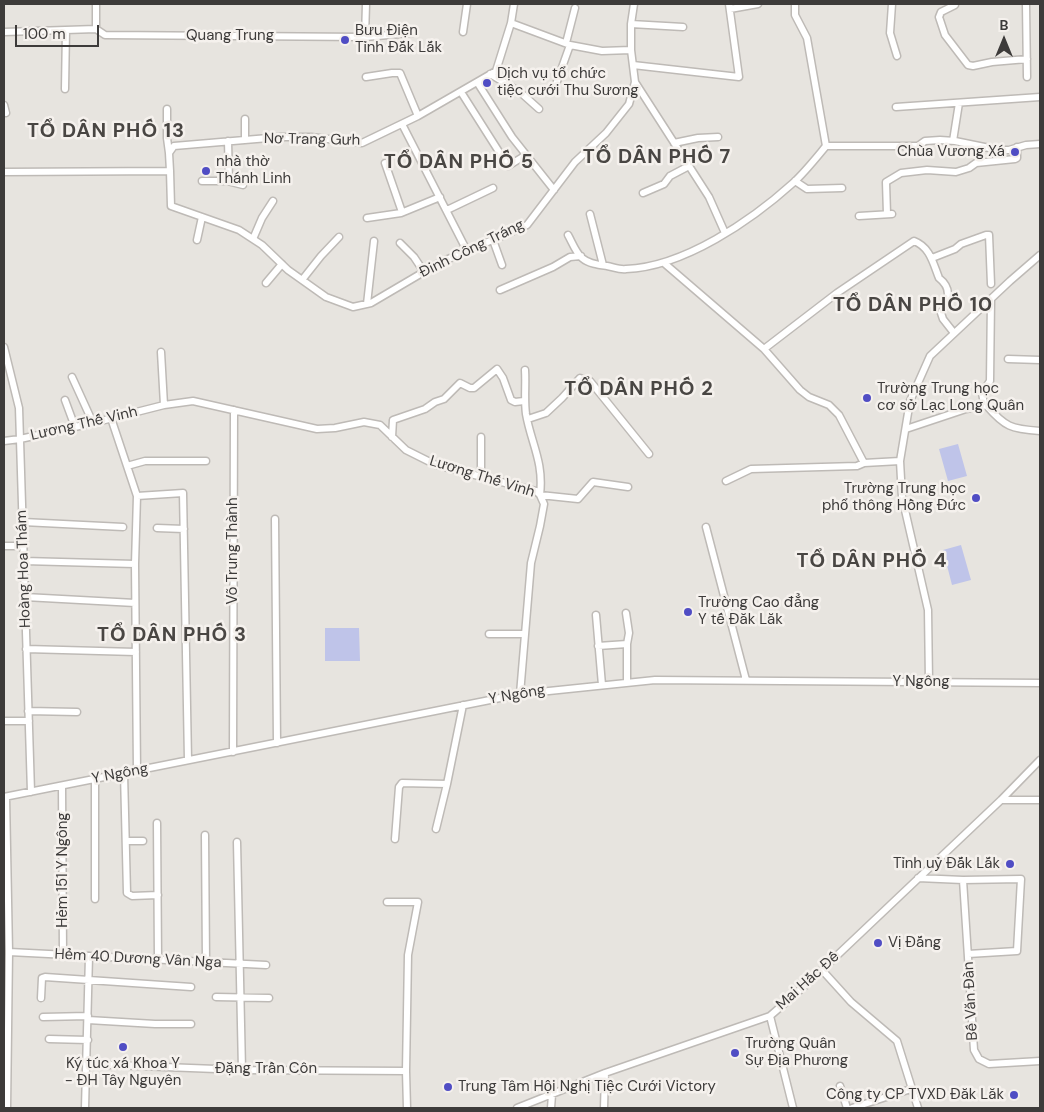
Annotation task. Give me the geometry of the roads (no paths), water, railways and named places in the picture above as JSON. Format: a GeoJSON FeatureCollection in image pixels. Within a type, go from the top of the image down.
{"type":"FeatureCollection","features":[{"type":"Feature","properties":{"kind":"street"},"geometry":{"type":"LineString","coordinates":[[96,4],[96,28]]}},
{"type":"Feature","properties":{"kind":"street"},"geometry":{"type":"LineString","coordinates":[[365,37],[366,4]]}},
{"type":"Feature","properties":{"kind":"street"},"geometry":{"type":"LineString","coordinates":[[463,32],[467,4]]}},
{"type":"Feature","properties":{"kind":"street","name":"Nơ Trang Gưh"},"geometry":{"type":"LineString","coordinates":[[169,153],[174,146],[280,137],[311,137],[362,143],[418,116],[496,71],[511,22],[514,4]]}},
{"type":"Feature","properties":{"kind":"street","name":"Đinh Công Tráng"},"geometry":{"type":"LineString","coordinates":[[367,304],[439,263],[527,225],[576,162],[606,133],[629,104],[635,82],[631,50],[631,24],[634,4]]}},
{"type":"Feature","properties":{"kind":"street"},"geometry":{"type":"LineString","coordinates":[[633,66],[739,77],[730,6],[758,4]]}},
{"type":"Feature","properties":{"kind":"street"},"geometry":{"type":"LineString","coordinates":[[795,4],[795,15],[808,38],[826,146]]}},
{"type":"Feature","properties":{"kind":"street"},"geometry":{"type":"LineString","coordinates":[[893,4],[890,33],[897,56]]}},
{"type":"Feature","properties":{"kind":"street"},"geometry":{"type":"LineString","coordinates":[[955,4],[955,6],[940,12],[939,17],[945,35],[968,65],[973,66],[1027,58]]}},
{"type":"Feature","properties":{"kind":"street"},"geometry":{"type":"LineString","coordinates":[[1026,4],[1027,77]]}},
{"type":"Feature","properties":{"kind":"street"},"geometry":{"type":"LineString","coordinates":[[555,87],[568,44],[575,8]]}},
{"type":"Feature","properties":{"kind":"street"},"geometry":{"type":"LineString","coordinates":[[511,22],[568,44],[602,50],[631,50]]}},
{"type":"Feature","properties":{"kind":"street"},"geometry":{"type":"LineString","coordinates":[[631,24],[683,27]]}},
{"type":"Feature","properties":{"kind":"street","name":"Quang Trung"},"geometry":{"type":"LineString","coordinates":[[4,32],[96,28],[105,35],[365,37],[412,33]]}},
{"type":"Feature","properties":{"kind":"street"},"geometry":{"type":"LineString","coordinates":[[65,89],[66,30]]}},
{"type":"Feature","properties":{"kind":"street"},"geometry":{"type":"LineString","coordinates":[[366,78],[392,72],[400,73],[418,116]]}},
{"type":"Feature","properties":{"kind":"street"},"geometry":{"type":"LineString","coordinates":[[490,74],[520,92],[539,108]]}},
{"type":"Feature","properties":{"kind":"street"},"geometry":{"type":"LineString","coordinates":[[477,82],[512,137],[554,190]]}},
{"type":"Feature","properties":{"kind":"street"},"geometry":{"type":"LineString","coordinates":[[635,82],[710,197],[725,233]]}},
{"type":"Feature","properties":{"kind":"street"},"geometry":{"type":"LineString","coordinates":[[461,92],[508,166],[526,155]]}},
{"type":"Feature","properties":{"kind":"street"},"geometry":{"type":"LineString","coordinates":[[896,107],[1040,98]]}},
{"type":"Feature","properties":{"kind":"street"},"geometry":{"type":"LineString","coordinates":[[953,141],[960,103]]}},
{"type":"Feature","properties":{"kind":"street"},"geometry":{"type":"LineString","coordinates":[[4,105],[6,113]]}},
{"type":"Feature","properties":{"kind":"street"},"geometry":{"type":"LineString","coordinates":[[167,109],[171,206],[239,230],[262,245],[282,264],[326,297],[353,307],[367,304],[374,241]]}},
{"type":"Feature","properties":{"kind":"street"},"geometry":{"type":"LineString","coordinates":[[245,119],[245,140]]}},
{"type":"Feature","properties":{"kind":"street"},"geometry":{"type":"LineString","coordinates":[[402,124],[468,251]]}},
{"type":"Feature","properties":{"kind":"street"},"geometry":{"type":"LineString","coordinates":[[674,143],[698,138],[718,137]]}},
{"type":"Feature","properties":{"kind":"street"},"geometry":{"type":"LineString","coordinates":[[568,235],[581,256],[592,263],[624,270],[664,263],[696,249],[725,233],[769,204],[795,181],[826,146],[918,146],[925,141],[953,141],[999,150],[1009,150],[1026,144],[1040,144]]}},
{"type":"Feature","properties":{"kind":"street"},"geometry":{"type":"LineString","coordinates":[[228,142],[229,181]]}},
{"type":"Feature","properties":{"kind":"street"},"geometry":{"type":"LineString","coordinates":[[859,216],[889,214],[886,182],[901,173],[916,170],[956,172],[969,168],[976,163],[1015,159],[1017,158],[1017,147]]}},
{"type":"Feature","properties":{"kind":"street"},"geometry":{"type":"LineString","coordinates":[[385,163],[402,212]]}},
{"type":"Feature","properties":{"kind":"street"},"geometry":{"type":"LineString","coordinates":[[643,192],[664,184],[668,178],[690,166]]}},
{"type":"Feature","properties":{"kind":"street"},"geometry":{"type":"LineString","coordinates":[[4,172],[170,171]]}},
{"type":"Feature","properties":{"kind":"street"},"geometry":{"type":"LineString","coordinates":[[202,181],[229,181],[243,185]]}},
{"type":"Feature","properties":{"kind":"street"},"geometry":{"type":"LineString","coordinates":[[795,181],[807,189],[842,188]]}},
{"type":"Feature","properties":{"kind":"street"},"geometry":{"type":"LineString","coordinates":[[447,210],[493,188]]}},
{"type":"Feature","properties":{"kind":"street"},"geometry":{"type":"LineString","coordinates":[[367,218],[402,212],[440,196]]}},
{"type":"Feature","properties":{"kind":"street"},"geometry":{"type":"LineString","coordinates":[[252,239],[273,201]]}},
{"type":"Feature","properties":{"kind":"street"},"geometry":{"type":"LineString","coordinates":[[590,214],[603,265]]}},
{"type":"Feature","properties":{"kind":"street"},"geometry":{"type":"LineString","coordinates":[[197,240],[202,217]]}},
{"type":"Feature","properties":{"kind":"street"},"geometry":{"type":"LineString","coordinates":[[932,258],[955,249],[961,244],[989,235],[991,284]]}},
{"type":"Feature","properties":{"kind":"street"},"geometry":{"type":"LineString","coordinates":[[302,280],[320,256],[338,237]]}},
{"type":"Feature","properties":{"kind":"street"},"geometry":{"type":"LineString","coordinates":[[493,240],[502,265]]}},
{"type":"Feature","properties":{"kind":"street"},"geometry":{"type":"LineString","coordinates":[[764,350],[837,293],[914,241],[922,244],[932,258],[939,278],[943,281],[948,292],[949,299],[941,313],[943,319],[954,333]]}},
{"type":"Feature","properties":{"kind":"street"},"geometry":{"type":"LineString","coordinates":[[400,243],[414,257],[424,272]]}},
{"type":"Feature","properties":{"kind":"street"},"geometry":{"type":"LineString","coordinates":[[929,682],[928,610],[902,497],[900,461],[910,402],[930,356],[1040,255]]}},
{"type":"Feature","properties":{"kind":"street"},"geometry":{"type":"LineString","coordinates":[[500,290],[553,267],[570,257],[581,256]]}},
{"type":"Feature","properties":{"kind":"street"},"geometry":{"type":"LineString","coordinates":[[664,263],[764,350],[800,390],[809,397],[828,405],[839,415],[864,463]]}},
{"type":"Feature","properties":{"kind":"street"},"geometry":{"type":"LineString","coordinates":[[266,283],[282,264]]}},
{"type":"Feature","properties":{"kind":"street"},"geometry":{"type":"LineString","coordinates":[[984,404],[982,394],[990,382],[991,299]]}},
{"type":"Feature","properties":{"kind":"street","name":"Hoàng Hoa Thám"},"geometry":{"type":"LineString","coordinates":[[4,347],[18,408],[20,439],[31,792]]}},
{"type":"Feature","properties":{"kind":"street"},"geometry":{"type":"LineString","coordinates":[[161,352],[164,405]]}},
{"type":"Feature","properties":{"kind":"street"},"geometry":{"type":"LineString","coordinates":[[1008,359],[1040,360]]}},
{"type":"Feature","properties":{"kind":"street"},"geometry":{"type":"LineString","coordinates":[[392,437],[391,423],[394,419],[425,409],[435,402],[444,399],[460,383],[474,388],[497,369],[503,378],[511,400],[515,402],[524,401]]}},
{"type":"Feature","properties":{"kind":"street"},"geometry":{"type":"LineString","coordinates":[[525,370],[524,401],[538,455],[542,484],[540,495],[578,499],[593,482],[628,487]]}},
{"type":"Feature","properties":{"kind":"street"},"geometry":{"type":"LineString","coordinates":[[72,377],[93,423]]}},
{"type":"Feature","properties":{"kind":"street"},"geometry":{"type":"LineString","coordinates":[[528,419],[546,413],[580,378],[590,381],[649,454]]}},
{"type":"Feature","properties":{"kind":"street"},"geometry":{"type":"LineString","coordinates":[[65,400],[75,427]]}},
{"type":"Feature","properties":{"kind":"street","name":"Lương Thế Vinh"},"geometry":{"type":"LineString","coordinates":[[4,441],[93,423],[164,405],[193,402],[317,429],[335,428],[364,422],[380,425],[406,450],[436,465],[532,490],[540,495],[544,504],[530,564],[520,694]]}},
{"type":"Feature","properties":{"kind":"street"},"geometry":{"type":"LineString","coordinates":[[906,429],[966,409],[986,405],[1004,424],[1018,429],[1040,431]]}},
{"type":"Feature","properties":{"kind":"street","name":"Võ Trung Thành"},"geometry":{"type":"LineString","coordinates":[[233,752],[234,410]]}},
{"type":"Feature","properties":{"kind":"street"},"geometry":{"type":"LineString","coordinates":[[111,418],[137,496],[135,564],[136,771]]}},
{"type":"Feature","properties":{"kind":"street"},"geometry":{"type":"LineString","coordinates":[[481,437],[481,476]]}},
{"type":"Feature","properties":{"kind":"street"},"geometry":{"type":"LineString","coordinates":[[127,466],[145,462],[206,461]]}},
{"type":"Feature","properties":{"kind":"street"},"geometry":{"type":"LineString","coordinates":[[726,481],[751,469],[857,466],[864,463],[900,461]]}},
{"type":"Feature","properties":{"kind":"street"},"geometry":{"type":"LineString","coordinates":[[137,496],[183,493],[188,760]]}},
{"type":"Feature","properties":{"kind":"street"},"geometry":{"type":"LineString","coordinates":[[275,519],[277,743]]}},
{"type":"Feature","properties":{"kind":"street"},"geometry":{"type":"LineString","coordinates":[[23,522],[123,526]]}},
{"type":"Feature","properties":{"kind":"street"},"geometry":{"type":"LineString","coordinates":[[706,527],[746,680]]}},
{"type":"Feature","properties":{"kind":"street"},"geometry":{"type":"LineString","coordinates":[[157,528],[184,529]]}},
{"type":"Feature","properties":{"kind":"street"},"geometry":{"type":"LineString","coordinates":[[4,546],[23,546]]}},
{"type":"Feature","properties":{"kind":"street"},"geometry":{"type":"LineString","coordinates":[[24,561],[135,564]]}},
{"type":"Feature","properties":{"kind":"street"},"geometry":{"type":"LineString","coordinates":[[25,596],[135,603]]}},
{"type":"Feature","properties":{"kind":"street"},"geometry":{"type":"LineString","coordinates":[[626,613],[629,633],[627,644],[627,683]]}},
{"type":"Feature","properties":{"kind":"street"},"geometry":{"type":"LineString","coordinates":[[596,615],[602,685]]}},
{"type":"Feature","properties":{"kind":"street"},"geometry":{"type":"LineString","coordinates":[[489,634],[525,634]]}},
{"type":"Feature","properties":{"kind":"street"},"geometry":{"type":"LineString","coordinates":[[598,646],[627,644]]}},
{"type":"Feature","properties":{"kind":"street"},"geometry":{"type":"LineString","coordinates":[[26,649],[136,652]]}},
{"type":"Feature","properties":{"kind":"street","name":"Y Ngông"},"geometry":{"type":"LineString","coordinates":[[5,797],[520,694],[655,680],[1040,683]]}},
{"type":"Feature","properties":{"kind":"street"},"geometry":{"type":"LineString","coordinates":[[436,830],[463,705]]}},
{"type":"Feature","properties":{"kind":"street"},"geometry":{"type":"LineString","coordinates":[[28,710],[77,712]]}},
{"type":"Feature","properties":{"kind":"street"},"geometry":{"type":"LineString","coordinates":[[4,721],[28,721]]}},
{"type":"Feature","properties":{"kind":"street","name":"Mai Hắc Đế"},"geometry":{"type":"LineString","coordinates":[[517,1108],[605,1073],[770,1016],[822,970],[1001,800],[1040,760]]}},
{"type":"Feature","properties":{"kind":"street"},"geometry":{"type":"LineString","coordinates":[[124,773],[128,894],[158,894]]}},
{"type":"Feature","properties":{"kind":"street"},"geometry":{"type":"LineString","coordinates":[[95,779],[95,899]]}},
{"type":"Feature","properties":{"kind":"street"},"geometry":{"type":"LineString","coordinates":[[395,839],[399,786],[402,783],[447,784]]}},
{"type":"Feature","properties":{"kind":"street","name":"Hẻm 151 Y Ngông"},"geometry":{"type":"LineString","coordinates":[[62,786],[63,955]]}},
{"type":"Feature","properties":{"kind":"street"},"geometry":{"type":"LineString","coordinates":[[5,797],[9,952],[7,1108]]}},
{"type":"Feature","properties":{"kind":"street"},"geometry":{"type":"LineString","coordinates":[[1001,800],[1040,800]]}},
{"type":"Feature","properties":{"kind":"street"},"geometry":{"type":"LineString","coordinates":[[157,823],[158,960]]}},
{"type":"Feature","properties":{"kind":"street"},"geometry":{"type":"LineString","coordinates":[[205,835],[206,963]]}},
{"type":"Feature","properties":{"kind":"street"},"geometry":{"type":"LineString","coordinates":[[126,841],[143,840]]}},
{"type":"Feature","properties":{"kind":"street"},"geometry":{"type":"LineString","coordinates":[[237,842],[242,1070]]}},
{"type":"Feature","properties":{"kind":"street"},"geometry":{"type":"LineString","coordinates":[[918,878],[963,880],[1021,879],[1017,951],[968,954]]}},
{"type":"Feature","properties":{"kind":"street","name":"Bế Văn Đàn"},"geometry":{"type":"LineString","coordinates":[[963,880],[974,1050],[979,1059],[989,1064],[1040,1061]]}},
{"type":"Feature","properties":{"kind":"street"},"geometry":{"type":"LineString","coordinates":[[388,902],[418,902],[408,955],[407,1108]]}},
{"type":"Feature","properties":{"kind":"street","name":"Hẻm 40 Dương Vân Nga"},"geometry":{"type":"LineString","coordinates":[[9,952],[266,966]]}},
{"type":"Feature","properties":{"kind":"street"},"geometry":{"type":"LineString","coordinates":[[85,1108],[89,956]]}},
{"type":"Feature","properties":{"kind":"street"},"geometry":{"type":"LineString","coordinates":[[822,970],[851,1002],[897,1042],[918,1108]]}},
{"type":"Feature","properties":{"kind":"street"},"geometry":{"type":"LineString","coordinates":[[41,998],[43,977],[191,987]]}},
{"type":"Feature","properties":{"kind":"street"},"geometry":{"type":"LineString","coordinates":[[216,997],[269,998]]}},
{"type":"Feature","properties":{"kind":"street"},"geometry":{"type":"LineString","coordinates":[[770,1016],[793,1108]]}},
{"type":"Feature","properties":{"kind":"street"},"geometry":{"type":"LineString","coordinates":[[43,1017],[88,1018],[155,1024],[191,1024]]}},
{"type":"Feature","properties":{"kind":"street"},"geometry":{"type":"LineString","coordinates":[[50,1039],[88,1040]]}},
{"type":"Feature","properties":{"kind":"street","name":"Đặng Trần Côn"},"geometry":{"type":"LineString","coordinates":[[87,1064],[242,1070],[406,1071]]}},
{"type":"Feature","properties":{"kind":"street"},"geometry":{"type":"LineString","coordinates":[[604,1108],[605,1073]]}},
{"type":"Feature","properties":{"kind":"street"},"geometry":{"type":"LineString","coordinates":[[840,1086],[848,1108]]}},
{"type":"Feature","properties":{"kind":"street"},"geometry":{"type":"LineString","coordinates":[[852,1108],[911,1088]]}},
{"type":"Feature","properties":{"kind":"street"},"geometry":{"type":"LineString","coordinates":[[551,1108],[552,1095]]}},
{"type":"Feature","properties":{"kind":"place","name":"Bưu Điện Tỉnh Đắk Lắk"},"geometry":{"type":"Point","coordinates":[345,40]}},
{"type":"Feature","properties":{"kind":"place","name":"Dịch vụ tổ chức tiệc cưới Thu Sương"},"geometry":{"type":"Point","coordinates":[487,83]}},
{"type":"Feature","properties":{"kind":"place","name":"Chùa Vương Xá"},"geometry":{"type":"Point","coordinates":[1015,152]}},
{"type":"Feature","properties":{"kind":"place","name":"nhà thờ Thánh Linh"},"geometry":{"type":"Point","coordinates":[206,171]}},
{"type":"Feature","properties":{"kind":"place","name":"Trường Trung học cơ sở Lạc Long Quân"},"geometry":{"type":"Point","coordinates":[867,398]}},
{"type":"Feature","properties":{"kind":"place","name":"Trường Trung học phổ thông Hồng Đức"},"geometry":{"type":"Point","coordinates":[976,498]}},
{"type":"Feature","properties":{"kind":"place","name":"Trường Cao đẳng Y tế Đăk Lăk"},"geometry":{"type":"Point","coordinates":[688,612]}},
{"type":"Feature","properties":{"kind":"place","name":"Tỉnh uỷ Đắk Lắk"},"geometry":{"type":"Point","coordinates":[1010,864]}},
{"type":"Feature","properties":{"kind":"place","name":"Vị Đắng"},"geometry":{"type":"Point","coordinates":[878,943]}},
{"type":"Feature","properties":{"kind":"place","name":"Ký túc xá Khoa Y - ĐH Tây Nguyên"},"geometry":{"type":"Point","coordinates":[123,1047]}},
{"type":"Feature","properties":{"kind":"place","name":"Trường Quân Sự Địa Phương"},"geometry":{"type":"Point","coordinates":[735,1053]}},
{"type":"Feature","properties":{"kind":"place","name":"Trung Tâm Hội Nghị Tiệc Cưới Victory"},"geometry":{"type":"Point","coordinates":[448,1087]}},
{"type":"Feature","properties":{"kind":"place","name":"Công ty CP TVXD Đăk Lăk"},"geometry":{"type":"Point","coordinates":[1014,1095]}},
{"type":"Feature","properties":{"kind":"district","name":"TỔ DÂN PHỐ 13"},"geometry":{"type":"Point","coordinates":[106,132]}},
{"type":"Feature","properties":{"kind":"district","name":"TỔ DÂN PHỐ 7"},"geometry":{"type":"Point","coordinates":[657,158]}},
{"type":"Feature","properties":{"kind":"district","name":"TỔ DÂN PHỐ 5"},"geometry":{"type":"Point","coordinates":[459,163]}},
{"type":"Feature","properties":{"kind":"district","name":"TỔ DÂN PHỐ 10"},"geometry":{"type":"Point","coordinates":[913,306]}},
{"type":"Feature","properties":{"kind":"district","name":"TỔ DÂN PHỐ 2"},"geometry":{"type":"Point","coordinates":[639,390]}},
{"type":"Feature","properties":{"kind":"district","name":"TỔ DÂN PHỐ 4"},"geometry":{"type":"Point","coordinates":[872,562]}},
{"type":"Feature","properties":{"kind":"district","name":"TỔ DÂN PHỐ 3"},"geometry":{"type":"Point","coordinates":[172,636]}}]}
